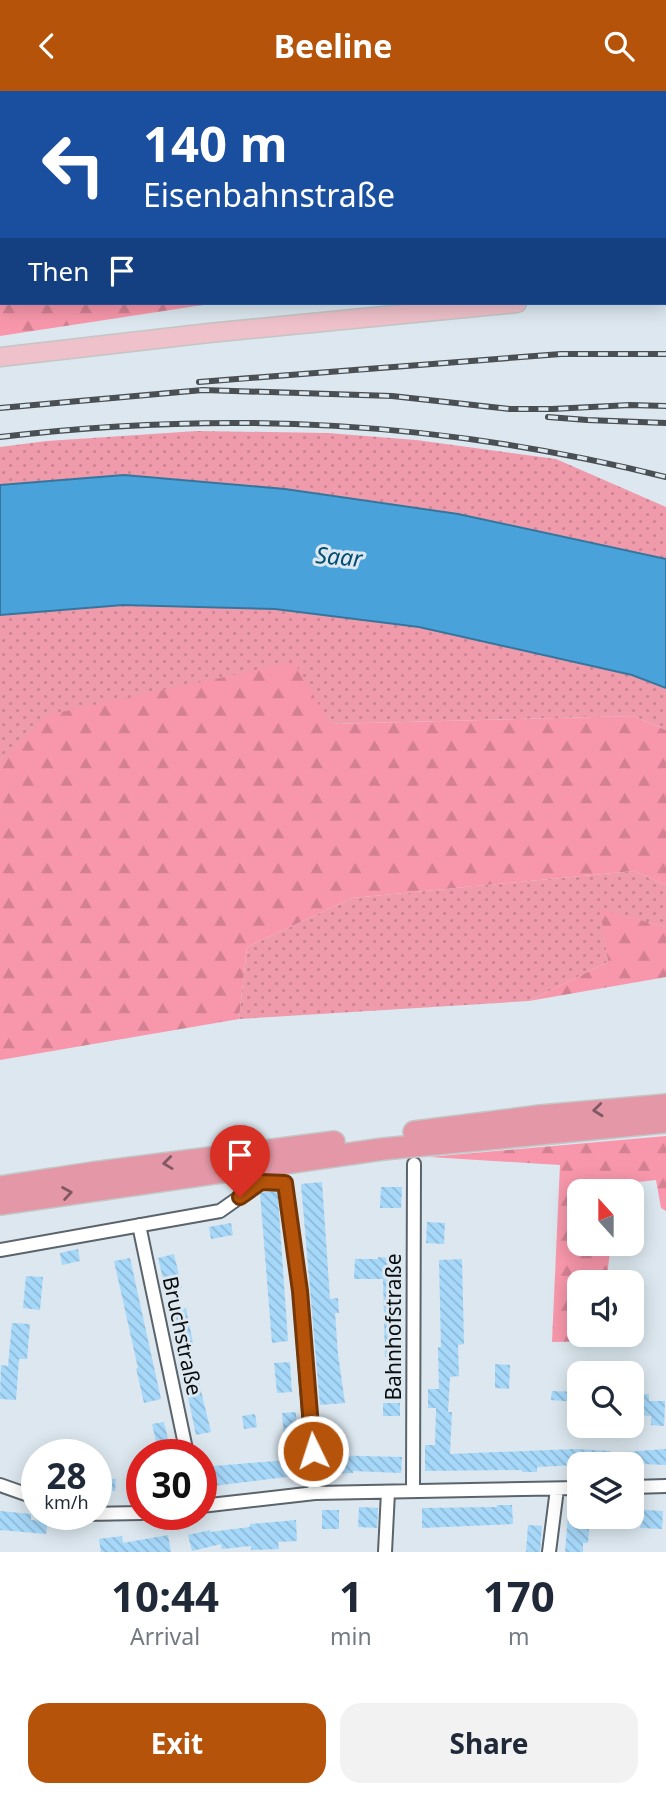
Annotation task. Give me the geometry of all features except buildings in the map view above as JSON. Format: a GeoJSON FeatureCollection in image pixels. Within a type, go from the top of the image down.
{"type":"FeatureCollection","features":[{"type":"Feature","properties":{"kind":"highway"},"geometry":{"type":"LineString","coordinates":[[433,1137],[540,1116],[666,1105]]}},
{"type":"Feature","properties":{"kind":"highway"},"geometry":{"type":"LineString","coordinates":[[0,1187],[261,1159],[433,1137],[666,1122]]}},
{"type":"Feature","properties":{"kind":"highway"},"geometry":{"type":"LineString","coordinates":[[0,1204],[261,1159]]}},
{"type":"Feature","properties":{"kind":"main road"},"geometry":{"type":"LineString","coordinates":[[0,357],[496,305]]}},
{"type":"Feature","properties":{"kind":"street","name":"Bahnhofstraße"},"geometry":{"type":"LineString","coordinates":[[413,1491],[414,1164]]}},
{"type":"Feature","properties":{"kind":"street"},"geometry":{"type":"LineString","coordinates":[[0,1250],[220,1211],[261,1182],[285,1183],[300,1291],[316,1493]]}},
{"type":"Feature","properties":{"kind":"street","name":"Bruchstraße"},"geometry":{"type":"LineString","coordinates":[[139,1225],[184,1439]]}},
{"type":"Feature","properties":{"kind":"street"},"geometry":{"type":"LineString","coordinates":[[0,1485],[21,1493]]}},
{"type":"Feature","properties":{"kind":"street"},"geometry":{"type":"LineString","coordinates":[[644,1487],[666,1486]]}},
{"type":"Feature","properties":{"kind":"street"},"geometry":{"type":"LineString","coordinates":[[549,1552],[557,1489]]}},
{"type":"Feature","properties":{"kind":"street"},"geometry":{"type":"LineString","coordinates":[[217,1504],[316,1493],[567,1489]]}},
{"type":"Feature","properties":{"kind":"street"},"geometry":{"type":"LineString","coordinates":[[386,1552],[388,1492]]}},
{"type":"Feature","properties":{"kind":"shaded area"},"geometry":{"type":"Polygon","coordinates":[[[197,431],[328,433],[416,440],[556,459],[666,507],[666,559],[458,514],[285,489],[124,475],[0,485],[0,447],[47,441],[197,431]]]}},
{"type":"Feature","properties":{"kind":"shaded area"},"geometry":{"type":"Polygon","coordinates":[[[123,605],[275,609],[419,627],[632,675],[666,688],[666,730],[633,716],[329,724],[0,765],[0,615],[123,605]]]}},
{"type":"Feature","properties":{"kind":"shaded area"},"geometry":{"type":"Polygon","coordinates":[[[634,871],[666,885],[666,927],[601,910],[608,962],[529,1001],[239,1019],[247,947],[352,898],[634,871]]]}},
{"type":"Feature","properties":{"kind":"green space"},"geometry":{"type":"Polygon","coordinates":[[[0,305],[203,305],[0,336],[0,305]]]}},
{"type":"Feature","properties":{"kind":"green space"},"geometry":{"type":"Polygon","coordinates":[[[294,662],[330,724],[633,716],[666,730],[666,885],[634,871],[352,898],[247,947],[239,1019],[0,1060],[0,765],[47,715],[294,662]]]}},
{"type":"Feature","properties":{"kind":"green space"},"geometry":{"type":"Polygon","coordinates":[[[600,909],[666,927],[666,977],[529,1001],[608,962],[600,909]]]}},
{"type":"Feature","properties":{"kind":"green space"},"geometry":{"type":"Polygon","coordinates":[[[666,1136],[666,1211],[661,1208],[656,1180],[567,1179],[567,1257],[609,1257],[608,1270],[567,1270],[567,1342],[552,1342],[560,1165],[429,1157],[666,1136]]]}},
{"type":"Feature","properties":{"kind":"water","name":"Saar"},"geometry":{"type":"Polygon","coordinates":[[[124,475],[285,489],[458,514],[666,559],[666,688],[632,675],[419,627],[275,609],[123,605],[0,615],[0,485],[124,475]]]}},
{"type":"Feature","properties":{"kind":"railway"},"geometry":{"type":"LineString","coordinates":[[199,382],[561,354],[666,354]]}},
{"type":"Feature","properties":{"kind":"railway"},"geometry":{"type":"LineString","coordinates":[[0,408],[203,390],[392,396],[510,409],[666,406]]}},
{"type":"Feature","properties":{"kind":"railway"},"geometry":{"type":"LineString","coordinates":[[548,417],[666,423]]}},
{"type":"Feature","properties":{"kind":"railway"},"geometry":{"type":"LineString","coordinates":[[0,437],[169,424],[335,426],[500,443],[666,477]]}},
{"type":"Feature","properties":{"kind":"route"},"geometry":{"type":"LineString","coordinates":[[240,1197],[261,1182],[285,1183],[300,1291],[313,1451]]}}]}
